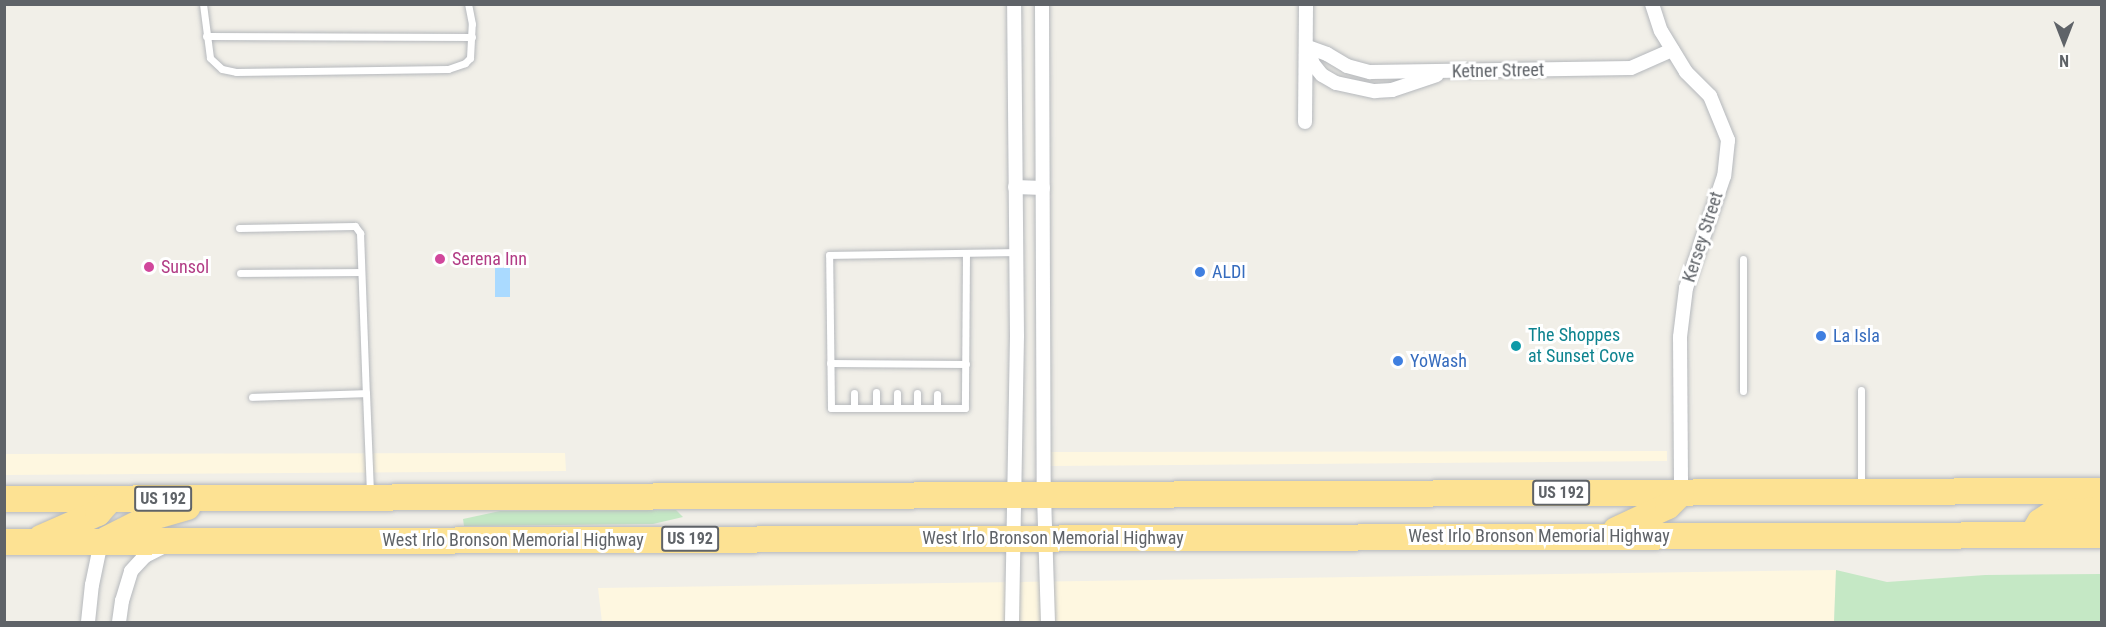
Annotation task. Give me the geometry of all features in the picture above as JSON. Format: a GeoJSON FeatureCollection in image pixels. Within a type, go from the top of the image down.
{"type":"FeatureCollection","features":[{"type":"Feature","properties":{"kind":"highway","name":"US 192"},"geometry":{"type":"LineString","coordinates":[[4,499],[2102,491]]}},
{"type":"Feature","properties":{"kind":"highway"},"geometry":{"type":"LineString","coordinates":[[1602,536],[1646,519],[1668,506],[1681,492]]}},
{"type":"Feature","properties":{"kind":"highway"},"geometry":{"type":"LineString","coordinates":[[31,542],[98,513],[110,499]]}},
{"type":"Feature","properties":{"kind":"highway"},"geometry":{"type":"LineString","coordinates":[[101,542],[149,518],[217,499]]}},
{"type":"Feature","properties":{"kind":"highway"},"geometry":{"type":"LineString","coordinates":[[2032,536],[2040,522],[2054,513],[2102,510]]}},
{"type":"Feature","properties":{"kind":"highway","name":"West Irlo Bronson Memorial Highway"},"geometry":{"type":"LineString","coordinates":[[4,542],[2102,535]]}},
{"type":"Feature","properties":{"kind":"street"},"geometry":{"type":"LineString","coordinates":[[1012,622],[1017,336],[1014,4]]}},
{"type":"Feature","properties":{"kind":"street"},"geometry":{"type":"LineString","coordinates":[[1042,4],[1044,495],[1048,622]]}},
{"type":"Feature","properties":{"kind":"street","name":"Ketner Street"},"geometry":{"type":"LineString","coordinates":[[1305,122],[1308,47],[1306,4]]}},
{"type":"Feature","properties":{"kind":"street","name":"Kersey Street"},"geometry":{"type":"LineString","coordinates":[[1652,4],[1661,31],[1672,50],[1686,72],[1710,96],[1728,140],[1724,176],[1685,298],[1680,337],[1681,492]]}},
{"type":"Feature","properties":{"kind":"street"},"geometry":{"type":"LineString","coordinates":[[1308,47],[1327,54],[1347,66],[1370,72],[1444,72]]}},
{"type":"Feature","properties":{"kind":"street","name":"Ketner Street"},"geometry":{"type":"LineString","coordinates":[[1308,47],[1313,64],[1322,75],[1336,84],[1375,91],[1414,84],[1444,72],[1632,68],[1672,50]]}},
{"type":"Feature","properties":{"kind":"street"},"geometry":{"type":"LineString","coordinates":[[1015,188],[1043,188]]}},
{"type":"Feature","properties":{"kind":"street"},"geometry":{"type":"LineString","coordinates":[[1017,336],[1044,337]]}},
{"type":"Feature","properties":{"kind":"street"},"geometry":{"type":"LineString","coordinates":[[119,622],[127,580],[137,562],[154,550],[182,541]]}},
{"type":"Feature","properties":{"kind":"street"},"geometry":{"type":"LineString","coordinates":[[88,622],[92,585],[101,542]]}},
{"type":"Feature","properties":{"kind":"lane"},"geometry":{"type":"LineString","coordinates":[[203,4],[210,58],[222,69],[236,72],[448,69],[465,63],[470,58],[472,37],[468,4]]}},
{"type":"Feature","properties":{"kind":"lane"},"geometry":{"type":"LineString","coordinates":[[206,36],[472,37]]}},
{"type":"Feature","properties":{"kind":"lane"},"geometry":{"type":"LineString","coordinates":[[239,228],[355,226],[360,233],[370,497]]}},
{"type":"Feature","properties":{"kind":"lane"},"geometry":{"type":"LineString","coordinates":[[966,253],[965,408],[831,408],[829,255],[1016,252]]}},
{"type":"Feature","properties":{"kind":"lane"},"geometry":{"type":"LineString","coordinates":[[1743,259],[1743,391]]}},
{"type":"Feature","properties":{"kind":"lane"},"geometry":{"type":"LineString","coordinates":[[240,273],[362,272]]}},
{"type":"Feature","properties":{"kind":"lane"},"geometry":{"type":"LineString","coordinates":[[830,363],[876,363],[896,368],[937,368],[966,363]]}},
{"type":"Feature","properties":{"kind":"lane"},"geometry":{"type":"LineString","coordinates":[[854,363],[854,373]]}},
{"type":"Feature","properties":{"kind":"lane"},"geometry":{"type":"LineString","coordinates":[[876,363],[876,373]]}},
{"type":"Feature","properties":{"kind":"lane"},"geometry":{"type":"LineString","coordinates":[[1861,390],[1862,492]]}},
{"type":"Feature","properties":{"kind":"lane"},"geometry":{"type":"LineString","coordinates":[[876,392],[876,408]]}},
{"type":"Feature","properties":{"kind":"lane"},"geometry":{"type":"LineString","coordinates":[[252,397],[366,393]]}},
{"type":"Feature","properties":{"kind":"lane"},"geometry":{"type":"LineString","coordinates":[[854,393],[854,408]]}},
{"type":"Feature","properties":{"kind":"lane"},"geometry":{"type":"LineString","coordinates":[[897,393],[897,408]]}},
{"type":"Feature","properties":{"kind":"lane"},"geometry":{"type":"LineString","coordinates":[[917,393],[918,408]]}},
{"type":"Feature","properties":{"kind":"lane"},"geometry":{"type":"LineString","coordinates":[[937,394],[937,408]]}},
{"type":"Feature","properties":{"kind":"shaded area"},"geometry":{"type":"Polygon","coordinates":[[[1667,451],[1667,461],[1050,466],[1050,452],[1667,451]]]}},
{"type":"Feature","properties":{"kind":"shaded area"},"geometry":{"type":"Polygon","coordinates":[[[565,453],[566,471],[5,475],[4,454],[565,453]]]}},
{"type":"Feature","properties":{"kind":"shaded area"},"geometry":{"type":"Polygon","coordinates":[[[1836,570],[1834,622],[602,622],[598,588],[1836,570]]]}},
{"type":"Feature","properties":{"kind":"green space"},"geometry":{"type":"Polygon","coordinates":[[[676,510],[683,517],[653,524],[464,526],[463,519],[500,511],[676,510]]]}},
{"type":"Feature","properties":{"kind":"green space"},"geometry":{"type":"Polygon","coordinates":[[[1836,570],[1887,582],[1985,575],[2101,574],[2101,622],[1834,622],[1836,570]]]}},
{"type":"Feature","properties":{"kind":"water"},"geometry":{"type":"Polygon","coordinates":[[[495,267],[510,267],[510,297],[495,297],[495,267]]]}},
{"type":"Feature","properties":{"kind":"place","name":"Serena Inn"},"geometry":{"type":"Point","coordinates":[440,259]}},
{"type":"Feature","properties":{"kind":"place","name":"Sunsol"},"geometry":{"type":"Point","coordinates":[149,267]}},
{"type":"Feature","properties":{"kind":"place","name":"ALDI"},"geometry":{"type":"Point","coordinates":[1200,272]}},
{"type":"Feature","properties":{"kind":"place","name":"La Isla"},"geometry":{"type":"Point","coordinates":[1821,336]}},
{"type":"Feature","properties":{"kind":"place","name":"The Shoppes at Sunset Cove"},"geometry":{"type":"Point","coordinates":[1516,346]}},
{"type":"Feature","properties":{"kind":"place","name":"YoWash"},"geometry":{"type":"Point","coordinates":[1398,361]}}]}
